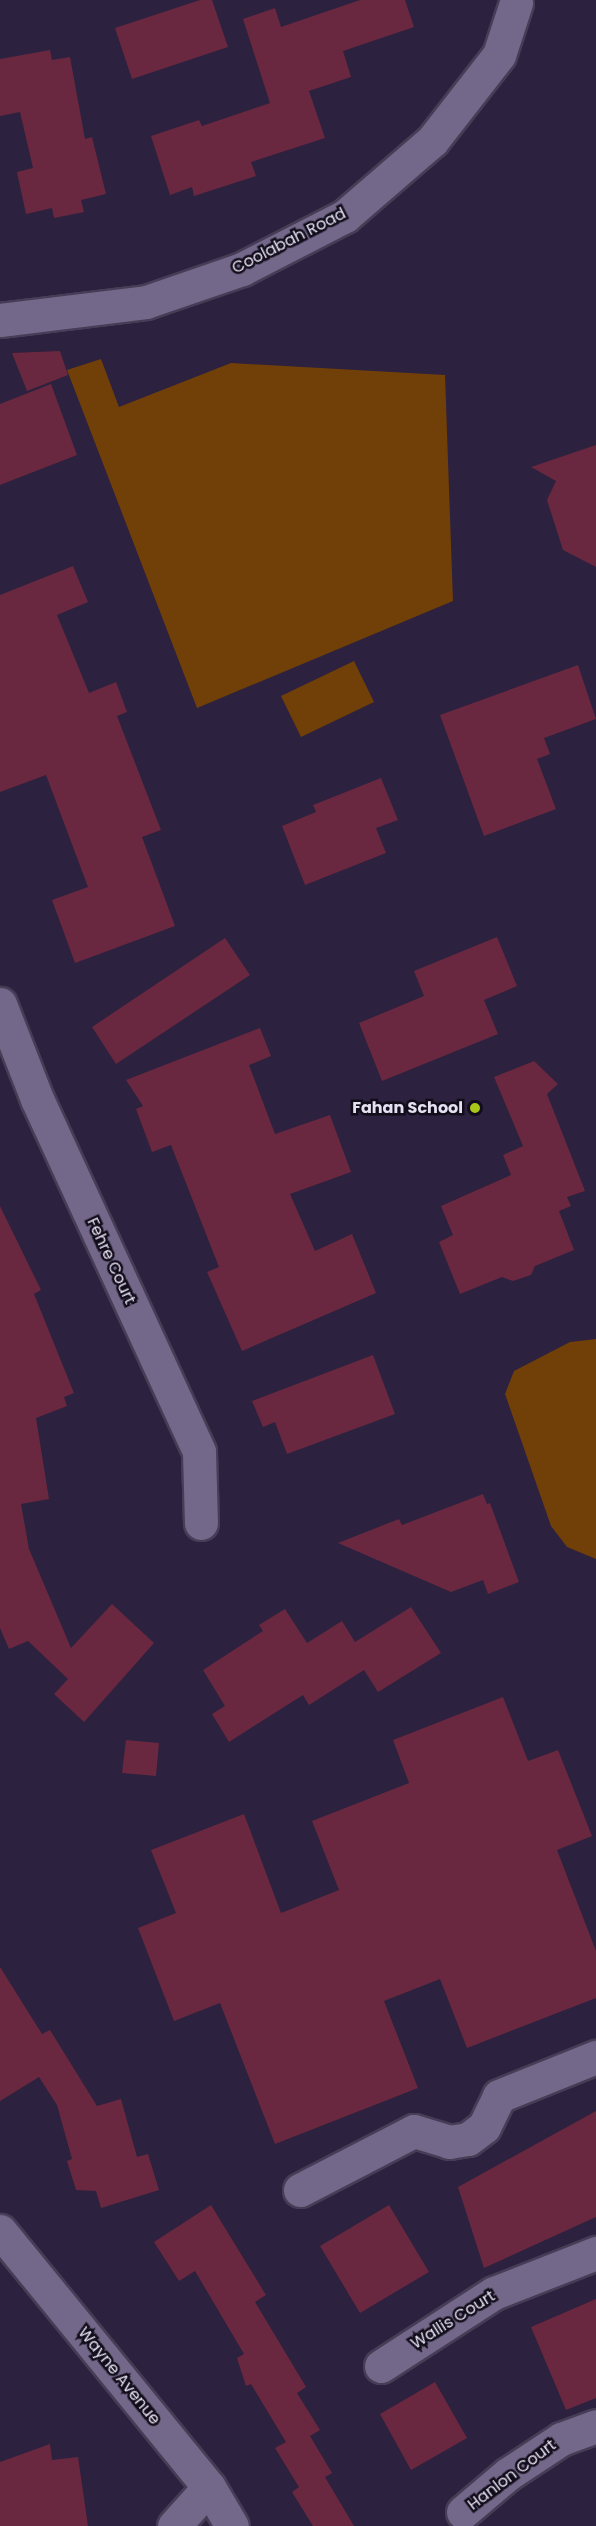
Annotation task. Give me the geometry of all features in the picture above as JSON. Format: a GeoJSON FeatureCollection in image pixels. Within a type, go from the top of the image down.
{"type":"FeatureCollection","features":[{"type":"Feature","properties":{"kind":"street","name":"Coolabah Road"},"geometry":{"type":"LineString","coordinates":[[0,320],[146,302],[242,268],[345,216],[432,141],[499,55],[516,3]]}},
{"type":"Feature","properties":{"kind":"street","name":"Fehre Court"},"geometry":{"type":"LineString","coordinates":[[0,1004],[37,1099],[199,1452],[201,1523]]}},
{"type":"Feature","properties":{"kind":"street"},"geometry":{"type":"LineString","coordinates":[[300,2190],[414,2132],[449,2142],[468,2139],[484,2127],[498,2096],[596,2057]]}},
{"type":"Feature","properties":{"kind":"street","name":"Wayne Avenue"},"geometry":{"type":"LineString","coordinates":[[0,2231],[209,2487],[232,2526]]}},
{"type":"Feature","properties":{"kind":"street","name":"Wallis Court"},"geometry":{"type":"LineString","coordinates":[[381,2366],[494,2293],[596,2253]]}},
{"type":"Feature","properties":{"kind":"street","name":"Hanlon Court"},"geometry":{"type":"LineString","coordinates":[[463,2512],[508,2474],[561,2439],[596,2426]]}},
{"type":"Feature","properties":{"kind":"street"},"geometry":{"type":"LineString","coordinates":[[174,2526],[209,2487]]}},
{"type":"Feature","properties":{"kind":"shaded area"},"geometry":{"type":"Polygon","coordinates":[[[101,359],[119,407],[231,363],[445,375],[453,601],[197,708],[67,370],[101,359]]]}},
{"type":"Feature","properties":{"kind":"shaded area"},"geometry":{"type":"Polygon","coordinates":[[[354,661],[374,702],[301,737],[281,696],[354,661]]]}},
{"type":"Feature","properties":{"kind":"shaded area"},"geometry":{"type":"Polygon","coordinates":[[[596,1339],[596,1559],[567,1547],[551,1526],[505,1394],[514,1371],[570,1342],[596,1339]]]}},
{"type":"Feature","properties":{"kind":"building"},"geometry":{"type":"Polygon","coordinates":[[[200,0],[212,0],[228,47],[132,79],[115,28],[200,0]]]}},
{"type":"Feature","properties":{"kind":"building"},"geometry":{"type":"Polygon","coordinates":[[[360,0],[405,0],[414,27],[343,51],[351,77],[309,91],[325,138],[251,162],[256,176],[194,196],[192,187],[170,195],[151,136],[199,120],[202,126],[270,103],[243,19],[275,8],[281,27],[360,0]]]}},
{"type":"Feature","properties":{"kind":"building"},"geometry":{"type":"Polygon","coordinates":[[[50,50],[52,60],[70,57],[85,139],[92,137],[106,194],[81,200],[84,212],[54,218],[52,208],[26,214],[17,172],[33,168],[20,112],[0,116],[0,59],[50,50]]]}},
{"type":"Feature","properties":{"kind":"building"},"geometry":{"type":"Polygon","coordinates":[[[60,351],[68,375],[27,391],[12,353],[60,351]]]}},
{"type":"Feature","properties":{"kind":"building"},"geometry":{"type":"Polygon","coordinates":[[[51,384],[77,455],[0,485],[0,404],[51,384]]]}},
{"type":"Feature","properties":{"kind":"building"},"geometry":{"type":"Polygon","coordinates":[[[596,445],[596,567],[563,550],[547,500],[556,481],[531,467],[596,445]]]}},
{"type":"Feature","properties":{"kind":"building"},"geometry":{"type":"Polygon","coordinates":[[[73,566],[88,602],[57,615],[89,693],[116,682],[127,712],[117,716],[161,830],[142,837],[175,926],[75,963],[52,900],[88,887],[46,775],[0,792],[0,595],[73,566]]]}},
{"type":"Feature","properties":{"kind":"building"},"geometry":{"type":"Polygon","coordinates":[[[578,665],[596,719],[544,738],[550,754],[537,759],[556,809],[484,836],[440,715],[578,665]]]}},
{"type":"Feature","properties":{"kind":"building"},"geometry":{"type":"Polygon","coordinates":[[[381,778],[398,820],[376,828],[386,853],[305,885],[282,826],[316,812],[313,805],[381,778]]]}},
{"type":"Feature","properties":{"kind":"building"},"geometry":{"type":"Polygon","coordinates":[[[497,937],[517,986],[484,1000],[498,1034],[382,1081],[359,1023],[424,996],[414,971],[497,937]]]}},
{"type":"Feature","properties":{"kind":"building"},"geometry":{"type":"Polygon","coordinates":[[[225,938],[250,975],[116,1064],[92,1027],[225,938]]]}},
{"type":"Feature","properties":{"kind":"building"},"geometry":{"type":"Polygon","coordinates":[[[260,1028],[271,1056],[249,1065],[275,1134],[330,1115],[351,1172],[290,1194],[315,1251],[352,1234],[376,1293],[242,1351],[207,1272],[219,1267],[171,1145],[152,1152],[136,1109],[143,1106],[126,1080],[260,1028]]]}},
{"type":"Feature","properties":{"kind":"building"},"geometry":{"type":"Polygon","coordinates":[[[534,1061],[558,1084],[547,1094],[585,1191],[567,1197],[571,1206],[559,1211],[574,1250],[535,1266],[531,1275],[513,1281],[502,1277],[460,1294],[439,1242],[453,1235],[441,1206],[511,1175],[503,1155],[523,1146],[494,1077],[534,1061]]]}},
{"type":"Feature","properties":{"kind":"building"},"geometry":{"type":"Polygon","coordinates":[[[0,1206],[41,1290],[34,1294],[74,1393],[64,1397],[67,1406],[36,1418],[49,1499],[21,1504],[29,1549],[71,1648],[112,1604],[154,1643],[84,1722],[54,1694],[68,1679],[28,1641],[9,1649],[0,1628],[0,1206]]]}},
{"type":"Feature","properties":{"kind":"building"},"geometry":{"type":"Polygon","coordinates":[[[373,1355],[395,1414],[287,1454],[275,1422],[263,1427],[252,1401],[373,1355]]]}},
{"type":"Feature","properties":{"kind":"building"},"geometry":{"type":"Polygon","coordinates":[[[483,1494],[487,1504],[490,1503],[519,1582],[488,1594],[483,1580],[451,1592],[338,1543],[399,1519],[402,1525],[483,1494]]]}},
{"type":"Feature","properties":{"kind":"building"},"geometry":{"type":"Polygon","coordinates":[[[411,1607],[441,1653],[378,1692],[364,1670],[309,1705],[303,1695],[229,1742],[212,1714],[225,1706],[203,1670],[263,1631],[259,1625],[285,1609],[307,1643],[342,1621],[355,1642],[411,1607]]]}},
{"type":"Feature","properties":{"kind":"building"},"geometry":{"type":"Polygon","coordinates":[[[503,1697],[528,1761],[558,1750],[592,1836],[557,1850],[596,1951],[596,1998],[467,2048],[440,1979],[384,2001],[418,2088],[275,2144],[220,2003],[174,2021],[138,1928],[176,1913],[151,1850],[244,1814],[281,1913],[339,1890],[312,1821],[409,1783],[393,1740],[503,1697]]]}},
{"type":"Feature","properties":{"kind":"building"},"geometry":{"type":"Polygon","coordinates":[[[126,1740],[159,1743],[156,1776],[122,1773],[126,1740]]]}},
{"type":"Feature","properties":{"kind":"building"},"geometry":{"type":"Polygon","coordinates":[[[0,1967],[42,2034],[50,2030],[97,2106],[121,2099],[137,2157],[148,2154],[159,2190],[101,2208],[96,2191],[76,2190],[67,2161],[72,2159],[57,2105],[39,2077],[0,2101],[0,1967]]]}},
{"type":"Feature","properties":{"kind":"building"},"geometry":{"type":"Polygon","coordinates":[[[596,2111],[596,2217],[484,2268],[458,2187],[596,2111]]]}},
{"type":"Feature","properties":{"kind":"building"},"geometry":{"type":"Polygon","coordinates":[[[211,2205],[266,2295],[255,2302],[306,2387],[297,2393],[320,2430],[310,2436],[332,2473],[325,2477],[354,2526],[313,2526],[292,2492],[299,2487],[275,2448],[286,2442],[251,2384],[246,2386],[237,2358],[244,2354],[195,2271],[179,2281],[154,2242],[211,2205]]]}},
{"type":"Feature","properties":{"kind":"building"},"geometry":{"type":"Polygon","coordinates":[[[389,2205],[429,2272],[360,2313],[320,2246],[389,2205]]]}},
{"type":"Feature","properties":{"kind":"building"},"geometry":{"type":"Polygon","coordinates":[[[596,2299],[596,2398],[566,2410],[531,2327],[596,2299]]]}},
{"type":"Feature","properties":{"kind":"building"},"geometry":{"type":"Polygon","coordinates":[[[435,2382],[467,2438],[411,2470],[380,2414],[435,2382]]]}},
{"type":"Feature","properties":{"kind":"building"},"geometry":{"type":"Polygon","coordinates":[[[50,2444],[52,2460],[78,2457],[88,2526],[0,2526],[0,2462],[50,2444]]]}},
{"type":"Feature","properties":{"kind":"place","name":"Fahan School"},"geometry":{"type":"Point","coordinates":[475,1108]}}]}
